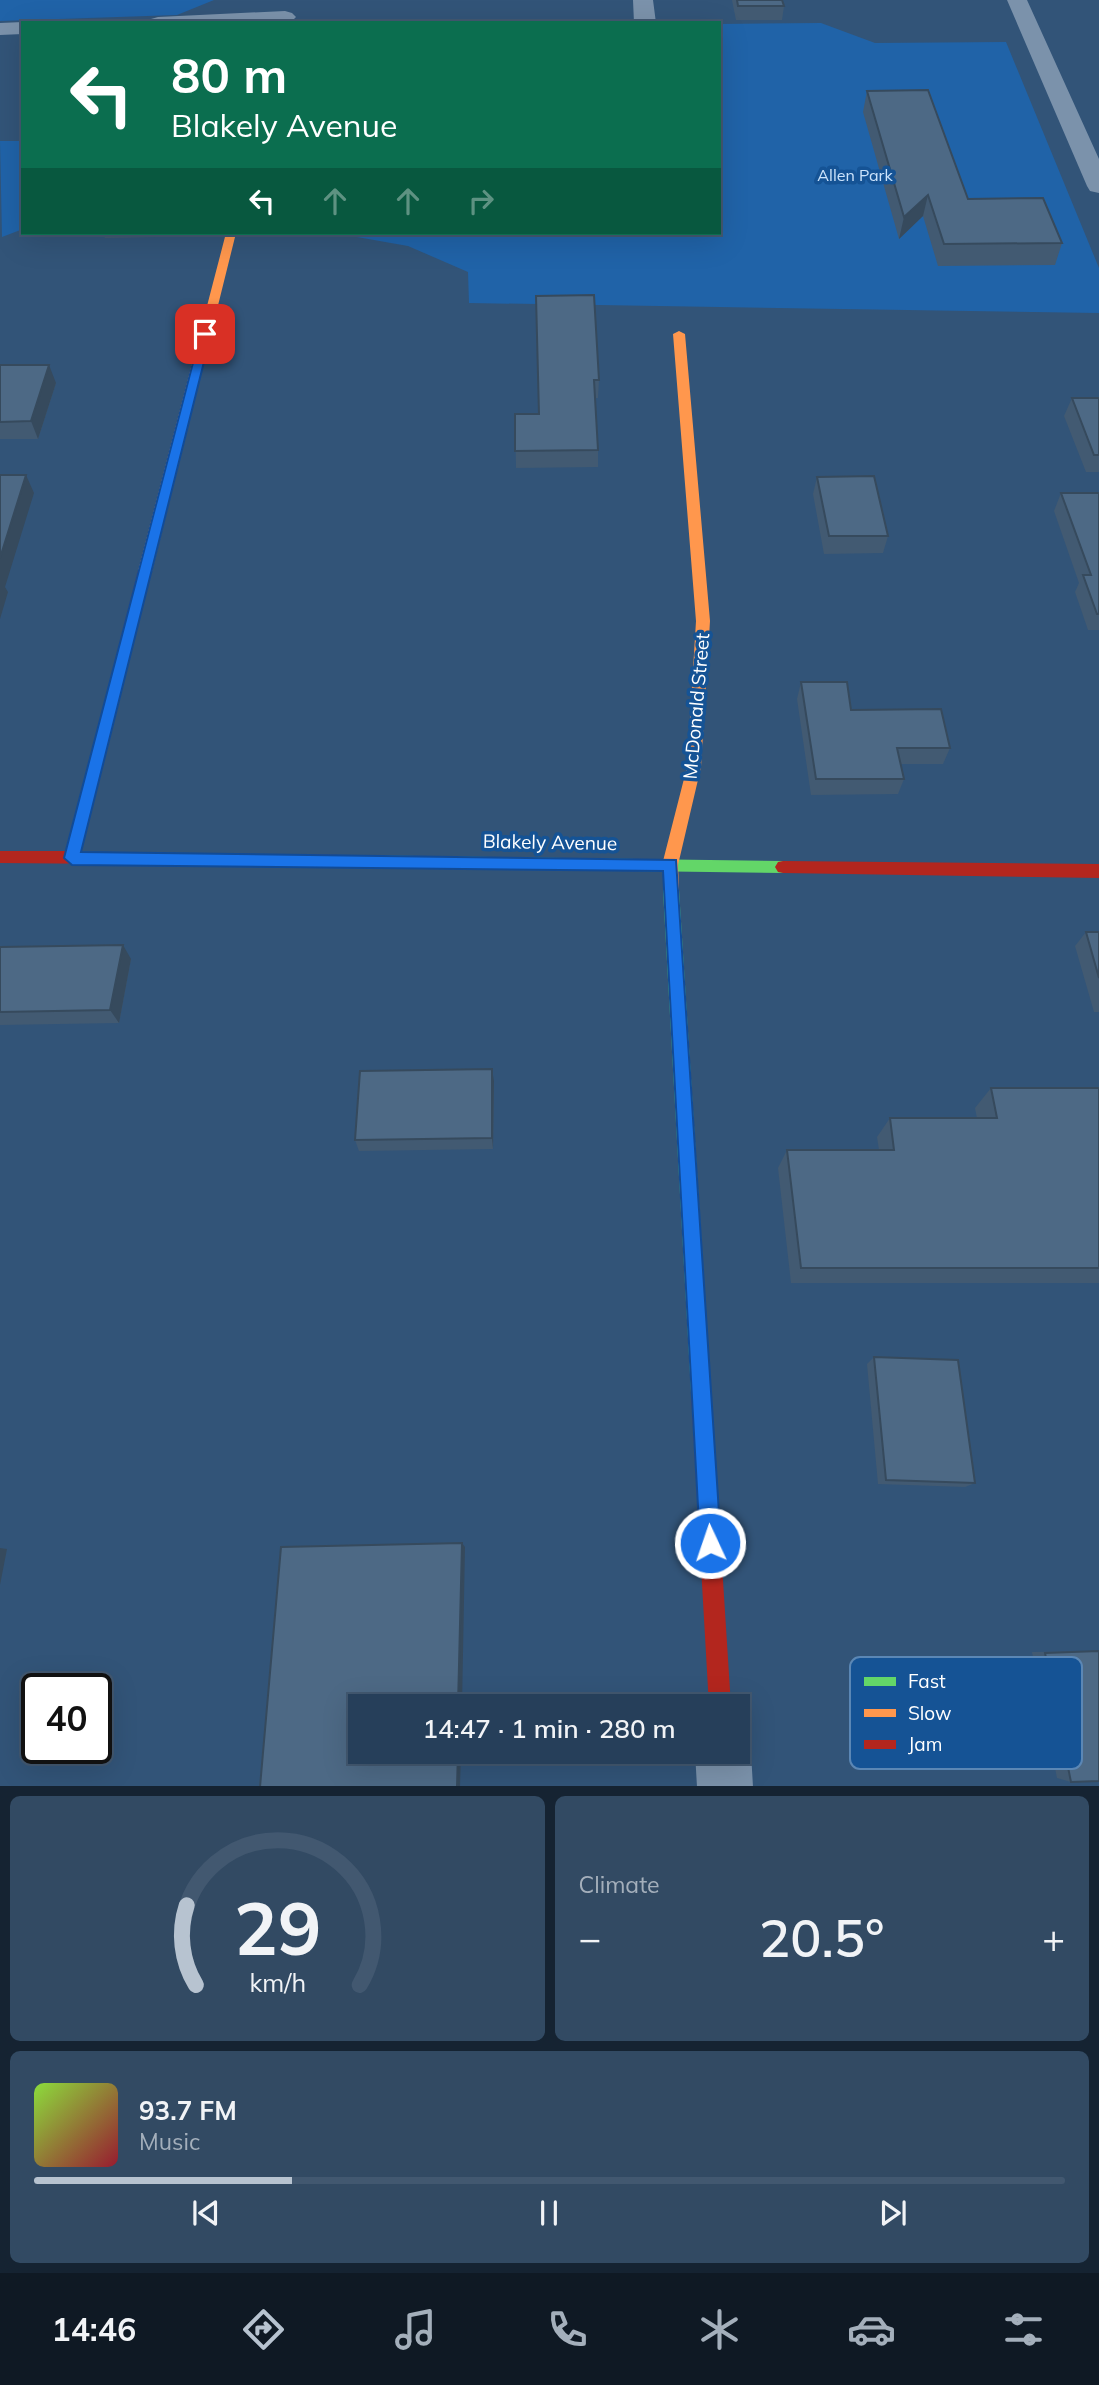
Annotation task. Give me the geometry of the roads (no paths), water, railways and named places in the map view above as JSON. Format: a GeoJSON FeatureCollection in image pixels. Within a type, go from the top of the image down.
{"type":"FeatureCollection","features":[{"type":"Feature","properties":{"kind":"street"},"geometry":{"type":"LineString","coordinates":[[643,0],[645,21]]}},
{"type":"Feature","properties":{"kind":"street"},"geometry":{"type":"LineString","coordinates":[[1017,0],[1094,162],[1099,186]]}},
{"type":"Feature","properties":{"kind":"street"},"geometry":{"type":"LineString","coordinates":[[184,21],[286,13]]}},
{"type":"Feature","properties":{"kind":"street"},"geometry":{"type":"LineString","coordinates":[[0,29],[21,28]]}},
{"type":"Feature","properties":{"kind":"street"},"geometry":{"type":"LineString","coordinates":[[72,858],[230,235]]}},
{"type":"Feature","properties":{"kind":"street","name":"McDonald Street"},"geometry":{"type":"LineString","coordinates":[[679,334],[703,633],[694,767],[670,864],[719,1694]]}},
{"type":"Feature","properties":{"kind":"street","name":"Blakely Avenue"},"geometry":{"type":"LineString","coordinates":[[0,857],[1099,871]]}},
{"type":"Feature","properties":{"kind":"street"},"geometry":{"type":"LineString","coordinates":[[724,1764],[725,1786]]}},
{"type":"Feature","properties":{"kind":"park label","name":"Allen Park"},"geometry":{"type":"Point","coordinates":[855,175]}}]}
